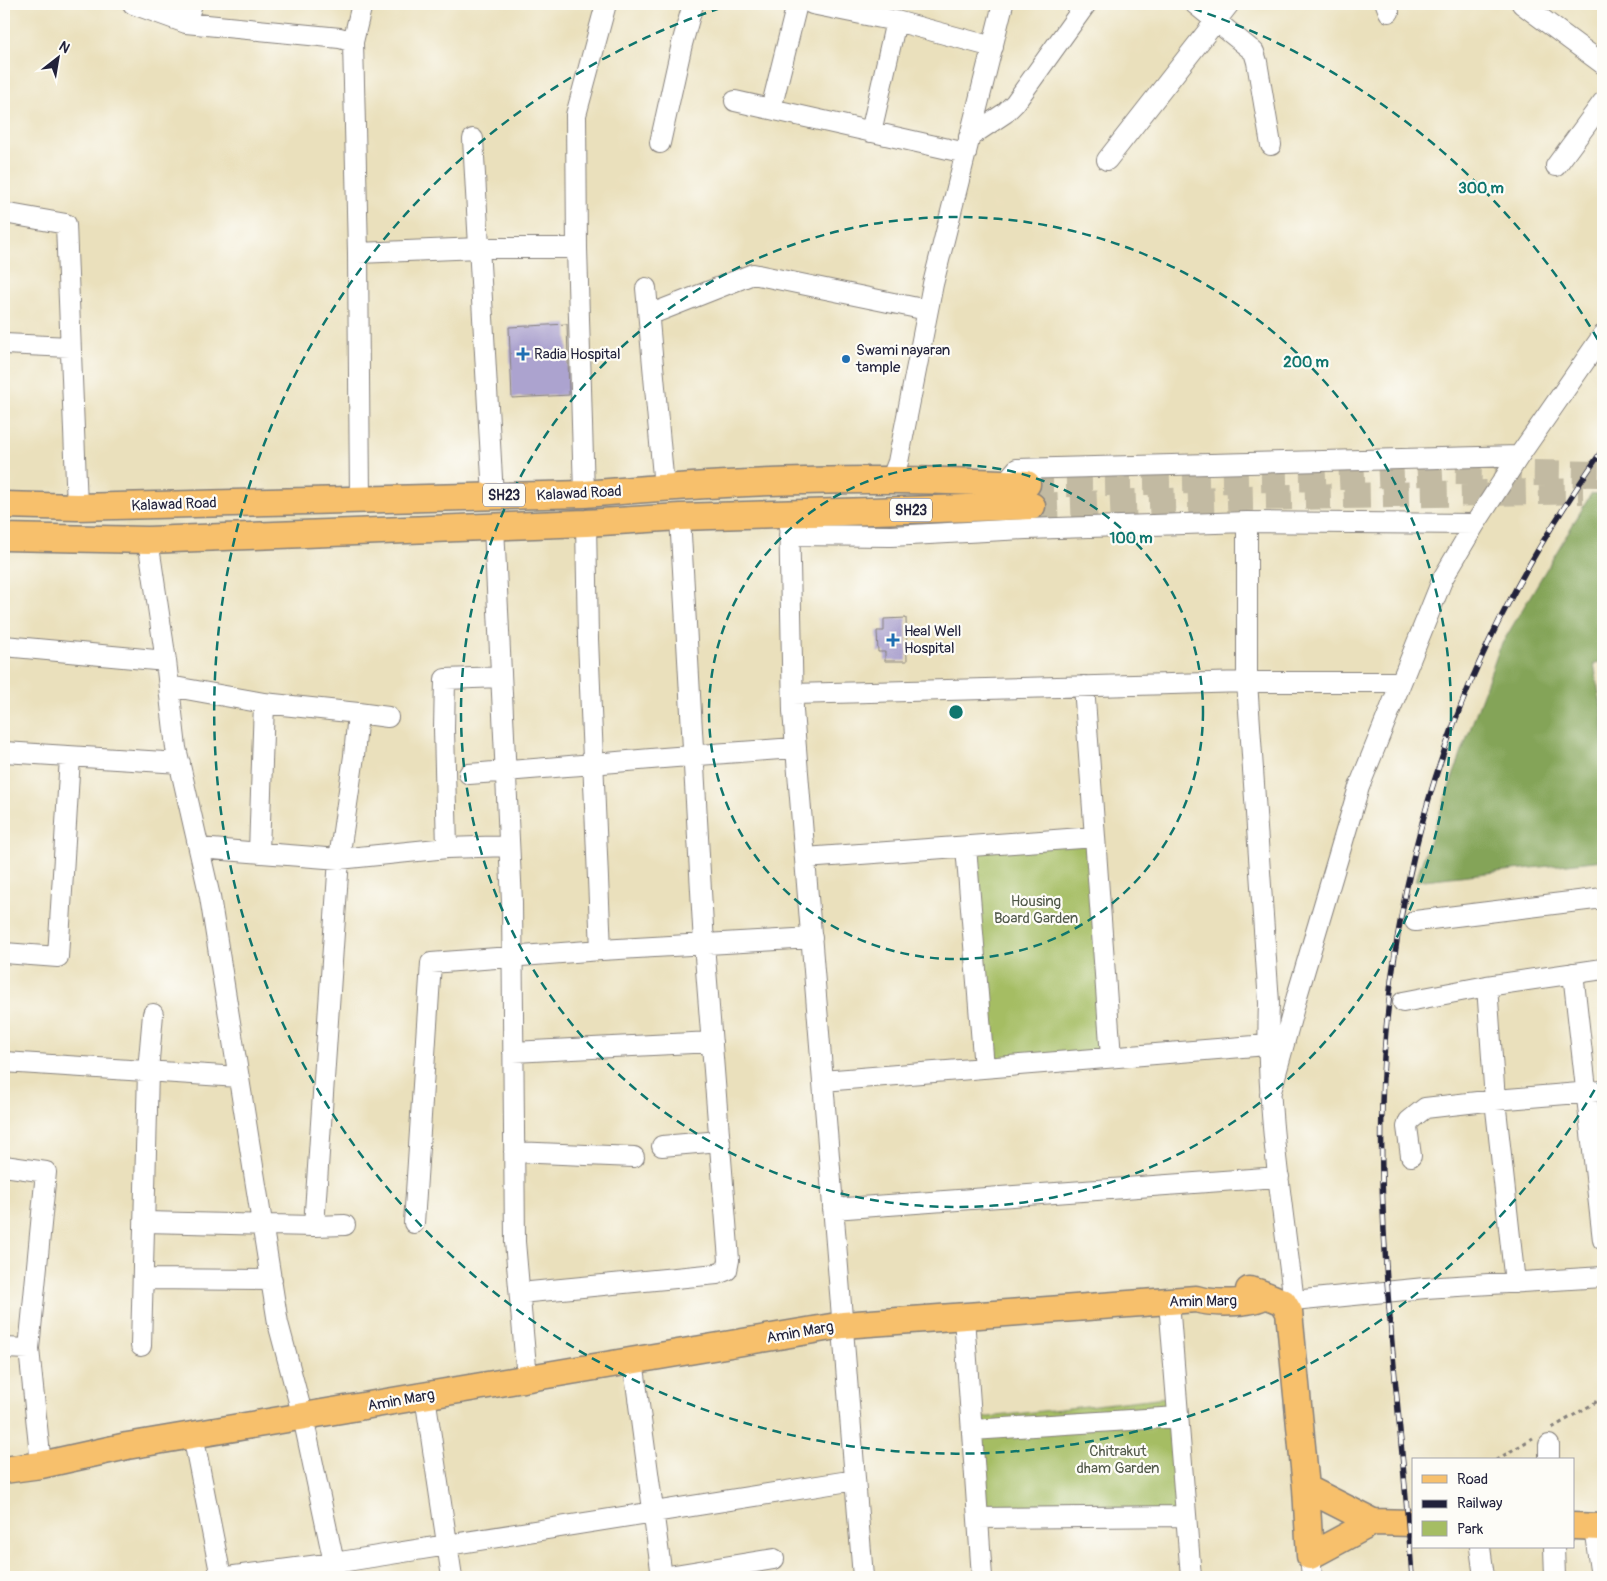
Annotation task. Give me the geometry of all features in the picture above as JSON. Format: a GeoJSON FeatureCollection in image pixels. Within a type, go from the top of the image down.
{"type":"FeatureCollection","features":[{"type":"Feature","properties":{"kind":"main road","name":"Kalawad Road"},"geometry":{"type":"LineString","coordinates":[[4,505],[77,507],[584,494],[664,487],[764,482],[891,480],[1021,491]]}},
{"type":"Feature","properties":{"kind":"main road","name":"SH23"},"geometry":{"type":"LineString","coordinates":[[789,525],[1021,491]]}},
{"type":"Feature","properties":{"kind":"main road","name":"Kalawad Road"},"geometry":{"type":"LineString","coordinates":[[4,537],[148,540],[586,524],[680,517],[789,525]]}},
{"type":"Feature","properties":{"kind":"main road","name":"Amin Marg"},"geometry":{"type":"LineString","coordinates":[[4,1470],[42,1465],[127,1446],[842,1325],[1169,1302],[1196,1299],[1203,1293],[1237,1291],[1255,1290],[1280,1300]]}},
{"type":"Feature","properties":{"kind":"main road"},"geometry":{"type":"LineString","coordinates":[[1280,1300],[1289,1312],[1306,1488],[1311,1567]]}},
{"type":"Feature","properties":{"kind":"main road"},"geometry":{"type":"LineString","coordinates":[[1306,1488],[1372,1522],[1412,1523]]}},
{"type":"Feature","properties":{"kind":"main road"},"geometry":{"type":"LineString","coordinates":[[1311,1567],[1372,1522]]}},
{"type":"Feature","properties":{"kind":"street"},"geometry":{"type":"LineString","coordinates":[[133,4],[186,23],[340,38],[353,42]]}},
{"type":"Feature","properties":{"kind":"street"},"geometry":{"type":"LineString","coordinates":[[186,23],[192,4]]}},
{"type":"Feature","properties":{"kind":"street"},"geometry":{"type":"LineString","coordinates":[[360,499],[358,253],[353,42],[362,4]]}},
{"type":"Feature","properties":{"kind":"street"},"geometry":{"type":"LineString","coordinates":[[584,494],[577,248],[576,115],[606,4]]}},
{"type":"Feature","properties":{"kind":"street"},"geometry":{"type":"LineString","coordinates":[[660,143],[693,4]]}},
{"type":"Feature","properties":{"kind":"street"},"geometry":{"type":"LineString","coordinates":[[771,110],[797,4]]}},
{"type":"Feature","properties":{"kind":"street"},"geometry":{"type":"LineString","coordinates":[[812,4],[896,21],[992,47]]}},
{"type":"Feature","properties":{"kind":"street"},"geometry":{"type":"LineString","coordinates":[[891,480],[898,462],[927,310],[1003,4]]}},
{"type":"Feature","properties":{"kind":"street"},"geometry":{"type":"LineString","coordinates":[[735,101],[871,132],[967,145],[1015,103],[1086,4]]}},
{"type":"Feature","properties":{"kind":"street"},"geometry":{"type":"LineString","coordinates":[[1195,4],[1254,52],[1271,145]]}},
{"type":"Feature","properties":{"kind":"street"},"geometry":{"type":"LineString","coordinates":[[1107,160],[1229,4]]}},
{"type":"Feature","properties":{"kind":"street"},"geometry":{"type":"LineString","coordinates":[[1529,6],[1603,64]]}},
{"type":"Feature","properties":{"kind":"street"},"geometry":{"type":"LineString","coordinates":[[871,132],[896,21]]}},
{"type":"Feature","properties":{"kind":"street"},"geometry":{"type":"LineString","coordinates":[[1556,166],[1603,102]]}},
{"type":"Feature","properties":{"kind":"street"},"geometry":{"type":"LineString","coordinates":[[473,139],[493,496]]}},
{"type":"Feature","properties":{"kind":"street"},"geometry":{"type":"LineString","coordinates":[[4,213],[66,224],[77,507]]}},
{"type":"Feature","properties":{"kind":"street"},"geometry":{"type":"LineString","coordinates":[[358,253],[478,248],[577,248]]}},
{"type":"Feature","properties":{"kind":"street"},"geometry":{"type":"LineString","coordinates":[[649,315],[753,274],[927,310]]}},
{"type":"Feature","properties":{"kind":"street"},"geometry":{"type":"LineString","coordinates":[[646,288],[664,487]]}},
{"type":"Feature","properties":{"kind":"street"},"geometry":{"type":"LineString","coordinates":[[1270,1096],[1297,996],[1359,787],[1443,578],[1519,456],[1603,335]]}},
{"type":"Feature","properties":{"kind":"street"},"geometry":{"type":"LineString","coordinates":[[4,344],[70,347]]}},
{"type":"Feature","properties":{"kind":"street"},"geometry":{"type":"LineString","coordinates":[[1021,491],[1017,469],[1519,456]]}},
{"type":"Feature","properties":{"kind":"street"},"geometry":{"type":"LineString","coordinates":[[520,1293],[717,1274],[726,1270],[729,1260],[704,944],[680,517]]}},
{"type":"Feature","properties":{"kind":"street"},"geometry":{"type":"LineString","coordinates":[[863,1577],[796,748],[789,525],[891,536],[1247,522],[1475,524]]}},
{"type":"Feature","properties":{"kind":"street"},"geometry":{"type":"LineString","coordinates":[[1247,522],[1247,682],[1269,1003],[1267,1045],[1270,1096],[1279,1177],[1280,1300],[1603,1277]]}},
{"type":"Feature","properties":{"kind":"street"},"geometry":{"type":"LineString","coordinates":[[586,524],[588,639],[602,950]]}},
{"type":"Feature","properties":{"kind":"street"},"geometry":{"type":"LineString","coordinates":[[494,527],[509,846],[515,1242],[527,1378]]}},
{"type":"Feature","properties":{"kind":"street"},"geometry":{"type":"LineString","coordinates":[[148,540],[166,661],[176,748],[210,897],[278,1323],[303,1417],[336,1570]]}},
{"type":"Feature","properties":{"kind":"street"},"geometry":{"type":"LineString","coordinates":[[4,646],[166,661]]}},
{"type":"Feature","properties":{"kind":"street"},"geometry":{"type":"LineString","coordinates":[[446,848],[445,679],[501,676]]}},
{"type":"Feature","properties":{"kind":"street"},"geometry":{"type":"LineString","coordinates":[[794,694],[1247,682],[1401,682]]}},
{"type":"Feature","properties":{"kind":"street"},"geometry":{"type":"LineString","coordinates":[[169,686],[264,703],[388,717]]}},
{"type":"Feature","properties":{"kind":"street"},"geometry":{"type":"LineString","coordinates":[[1084,686],[1111,1058]]}},
{"type":"Feature","properties":{"kind":"street"},"geometry":{"type":"LineString","coordinates":[[259,852],[264,703]]}},
{"type":"Feature","properties":{"kind":"street"},"geometry":{"type":"LineString","coordinates":[[314,1226],[339,859],[354,756],[358,713]]}},
{"type":"Feature","properties":{"kind":"street"},"geometry":{"type":"LineString","coordinates":[[469,774],[694,754],[796,748]]}},
{"type":"Feature","properties":{"kind":"street"},"geometry":{"type":"LineString","coordinates":[[4,752],[180,764]]}},
{"type":"Feature","properties":{"kind":"street"},"geometry":{"type":"LineString","coordinates":[[4,953],[58,957],[70,757]]}},
{"type":"Feature","properties":{"kind":"street"},"geometry":{"type":"LineString","coordinates":[[805,858],[1095,837]]}},
{"type":"Feature","properties":{"kind":"street"},"geometry":{"type":"LineString","coordinates":[[199,848],[339,859],[446,848],[509,846]]}},
{"type":"Feature","properties":{"kind":"street"},"geometry":{"type":"LineString","coordinates":[[966,846],[984,1068]]}},
{"type":"Feature","properties":{"kind":"street"},"geometry":{"type":"LineString","coordinates":[[1415,921],[1603,898]]}},
{"type":"Feature","properties":{"kind":"street"},"geometry":{"type":"LineString","coordinates":[[414,1223],[431,962],[812,938]]}},
{"type":"Feature","properties":{"kind":"street"},"geometry":{"type":"LineString","coordinates":[[1403,1002],[1487,986],[1603,968]]}},
{"type":"Feature","properties":{"kind":"street"},"geometry":{"type":"LineString","coordinates":[[1573,973],[1595,1092],[1603,1240]]}},
{"type":"Feature","properties":{"kind":"street"},"geometry":{"type":"LineString","coordinates":[[1487,986],[1495,1100],[1515,1282]]}},
{"type":"Feature","properties":{"kind":"street"},"geometry":{"type":"LineString","coordinates":[[141,1346],[148,1071],[153,1014]]}},
{"type":"Feature","properties":{"kind":"street"},"geometry":{"type":"LineString","coordinates":[[513,1052],[712,1042]]}},
{"type":"Feature","properties":{"kind":"street"},"geometry":{"type":"LineString","coordinates":[[823,1081],[1267,1045]]}},
{"type":"Feature","properties":{"kind":"street"},"geometry":{"type":"LineString","coordinates":[[4,1062],[239,1077]]}},
{"type":"Feature","properties":{"kind":"street"},"geometry":{"type":"LineString","coordinates":[[1411,1156],[1409,1121],[1425,1108],[1595,1092]]}},
{"type":"Feature","properties":{"kind":"street"},"geometry":{"type":"LineString","coordinates":[[662,1146],[720,1141]]}},
{"type":"Feature","properties":{"kind":"street"},"geometry":{"type":"LineString","coordinates":[[514,1152],[634,1157]]}},
{"type":"Feature","properties":{"kind":"street"},"geometry":{"type":"LineString","coordinates":[[4,1166],[46,1172],[29,1349],[42,1465]]}},
{"type":"Feature","properties":{"kind":"street"},"geometry":{"type":"LineString","coordinates":[[833,1209],[1279,1177]]}},
{"type":"Feature","properties":{"kind":"street"},"geometry":{"type":"LineString","coordinates":[[145,1222],[345,1225]]}},
{"type":"Feature","properties":{"kind":"street"},"geometry":{"type":"LineString","coordinates":[[144,1279],[272,1280]]}},
{"type":"Feature","properties":{"kind":"street"},"geometry":{"type":"LineString","coordinates":[[1169,1302],[1191,1577]]}},
{"type":"Feature","properties":{"kind":"street"},"geometry":{"type":"LineString","coordinates":[[964,1317],[982,1577]]}},
{"type":"Feature","properties":{"kind":"street"},"geometry":{"type":"LineString","coordinates":[[4,1348],[29,1349]]}},
{"type":"Feature","properties":{"kind":"street"},"geometry":{"type":"LineString","coordinates":[[633,1360],[662,1577],[774,1559]]}},
{"type":"Feature","properties":{"kind":"street"},"geometry":{"type":"LineString","coordinates":[[425,1396],[452,1577]]}},
{"type":"Feature","properties":{"kind":"street"},"geometry":{"type":"LineString","coordinates":[[972,1430],[1178,1417]]}},
{"type":"Feature","properties":{"kind":"street"},"geometry":{"type":"LineString","coordinates":[[192,1435],[220,1577]]}},
{"type":"Feature","properties":{"kind":"street"},"geometry":{"type":"LineString","coordinates":[[227,1577],[336,1570],[447,1545],[855,1480]]}},
{"type":"Feature","properties":{"kind":"street"},"geometry":{"type":"LineString","coordinates":[[978,1518],[1186,1516]]}},
{"type":"Feature","properties":{"kind":"street"},"geometry":{"type":"LineString","coordinates":[[1590,1527],[1601,1577]]}},
{"type":"Feature","properties":{"kind":"street"},"geometry":{"type":"LineString","coordinates":[[1480,1548],[1484,1577]]}},
{"type":"Feature","properties":{"kind":"street"},"geometry":{"type":"LineString","coordinates":[[1554,1548],[1555,1577]]}},
{"type":"Feature","properties":{"kind":"green space"},"geometry":{"type":"Polygon","coordinates":[[[1603,493],[1603,662],[1594,663],[1603,718],[1603,860],[1415,881],[1500,647],[1591,494],[1603,493]]]}},
{"type":"Feature","properties":{"kind":"green space","name":"Housing Board Garden"},"geometry":{"type":"Polygon","coordinates":[[[1095,837],[1111,1057],[984,1068],[966,847],[1095,837]]]}},
{"type":"Feature","properties":{"kind":"green space","name":"Chitrakut dham Garden"},"geometry":{"type":"Polygon","coordinates":[[[1176,1396],[1186,1516],[978,1518],[971,1419],[1176,1396]]]}},
{"type":"Feature","properties":{"kind":"building"},"geometry":{"type":"Polygon","coordinates":[[[567,324],[569,395],[512,398],[509,327],[567,324]]]}},
{"type":"Feature","properties":{"kind":"building"},"geometry":{"type":"Polygon","coordinates":[[[906,618],[907,661],[885,661],[885,652],[878,652],[877,631],[884,631],[884,619],[906,618]]]}},
{"type":"Feature","properties":{"kind":"tunnel"},"geometry":{"type":"LineString","coordinates":[[1027,484],[1318,478],[1446,472],[1603,474]]}},
{"type":"Feature","properties":{"kind":"tunnel"},"geometry":{"type":"LineString","coordinates":[[1032,506],[1246,498],[1583,491]]}},
{"type":"Feature","properties":{"kind":"railway"},"geometry":{"type":"LineString","coordinates":[[1412,1577],[1387,1282],[1382,1164],[1385,1039],[1402,909],[1416,845],[1434,782],[1456,720],[1481,659],[1531,561],[1603,449]]}},
{"type":"Feature","properties":{"kind":"place","name":"Radia Hospital"},"geometry":{"type":"Point","coordinates":[523,354]}},
{"type":"Feature","properties":{"kind":"place","name":"Swami nayaran tample"},"geometry":{"type":"Point","coordinates":[846,359]}},
{"type":"Feature","properties":{"kind":"place","name":"Heal Well Hospital"},"geometry":{"type":"Point","coordinates":[893,640]}}]}
